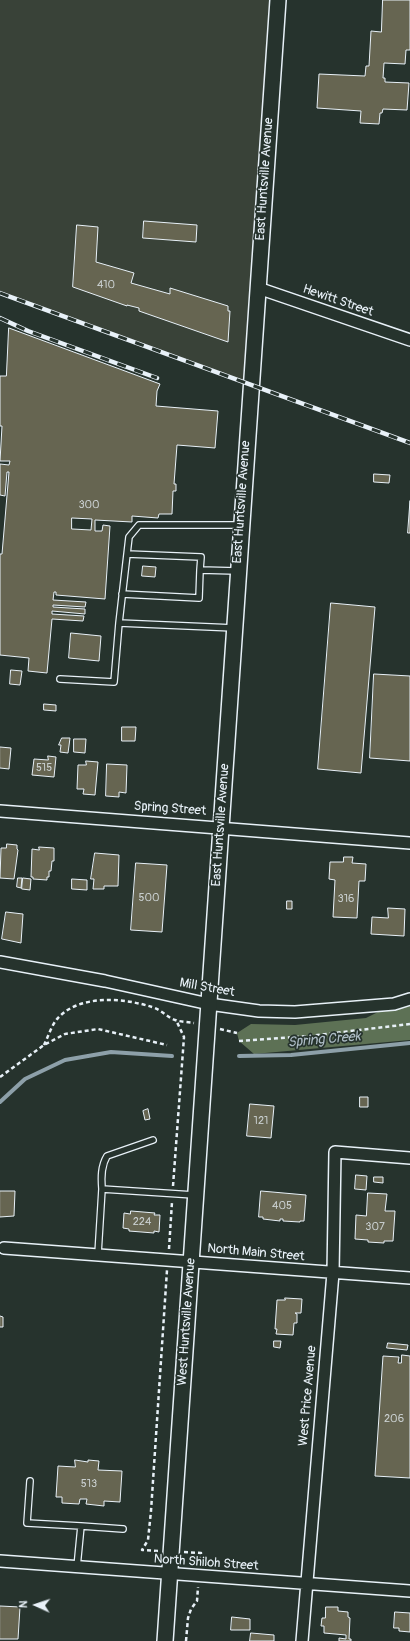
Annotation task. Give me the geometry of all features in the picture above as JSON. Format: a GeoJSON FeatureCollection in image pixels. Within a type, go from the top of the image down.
{"type":"FeatureCollection","features":[{"type":"Feature","properties":{"kind":"main road","name":"East Huntsville Avenue"},"geometry":{"type":"LineString","coordinates":[[209,1004],[278,0]]}},
{"type":"Feature","properties":{"kind":"main road","name":"West Huntsville Avenue"},"geometry":{"type":"LineString","coordinates":[[165,1641],[171,1574],[209,1004]]}},
{"type":"Feature","properties":{"kind":"street","name":"Hewitt Street"},"geometry":{"type":"LineString","coordinates":[[258,288],[410,340]]}},
{"type":"Feature","properties":{"kind":"street","name":"Spring Street"},"geometry":{"type":"LineString","coordinates":[[0,811],[221,827],[410,843]]}},
{"type":"Feature","properties":{"kind":"street","name":"Mill Street"},"geometry":{"type":"LineString","coordinates":[[0,962],[105,981],[209,1004],[259,1011],[295,1012],[394,1004],[410,999]]}},
{"type":"Feature","properties":{"kind":"street","name":"West Price Avenue"},"geometry":{"type":"LineString","coordinates":[[302,1641],[333,1273],[335,1152],[410,1158]]}},
{"type":"Feature","properties":{"kind":"street","name":"North Main Street"},"geometry":{"type":"LineString","coordinates":[[4,1248],[410,1278]]}},
{"type":"Feature","properties":{"kind":"street","name":"North Shiloh Street"},"geometry":{"type":"LineString","coordinates":[[0,1561],[410,1591]]}},
{"type":"Feature","properties":{"kind":"lane"},"geometry":{"type":"LineString","coordinates":[[60,679],[114,682],[122,594],[130,537],[140,524],[241,525]]}},
{"type":"Feature","properties":{"kind":"lane"},"geometry":{"type":"LineString","coordinates":[[122,594],[199,598],[201,558],[128,554]]}},
{"type":"Feature","properties":{"kind":"lane"},"geometry":{"type":"LineString","coordinates":[[200,570],[238,571]]}},
{"type":"Feature","properties":{"kind":"lane"},"geometry":{"type":"LineString","coordinates":[[119,623],[234,628]]}},
{"type":"Feature","properties":{"kind":"lane"},"geometry":{"type":"LineString","coordinates":[[98,1254],[102,1189],[101,1174],[103,1162],[107,1156],[153,1140]]}},
{"type":"Feature","properties":{"kind":"lane"},"geometry":{"type":"LineString","coordinates":[[102,1189],[196,1195]]}},
{"type":"Feature","properties":{"kind":"lane"},"geometry":{"type":"LineString","coordinates":[[30,1481],[27,1523],[123,1529]]}},
{"type":"Feature","properties":{"kind":"lane"},"geometry":{"type":"LineString","coordinates":[[77,1567],[81,1526]]}},
{"type":"Feature","properties":{"kind":"path"},"geometry":{"type":"LineString","coordinates":[[44,1045],[58,1018],[72,1008],[100,1000],[112,999],[151,1006],[164,1011],[176,1020],[237,1033]]}},
{"type":"Feature","properties":{"kind":"path"},"geometry":{"type":"LineString","coordinates":[[239,1041],[309,1036],[410,1024]]}},
{"type":"Feature","properties":{"kind":"path"},"geometry":{"type":"LineString","coordinates":[[0,1077],[44,1045],[65,1034],[98,1029],[167,1045]]}},
{"type":"Feature","properties":{"kind":"shaded area"},"geometry":{"type":"Polygon","coordinates":[[[0,0],[278,0],[250,385],[0,293],[0,0]]]}},
{"type":"Feature","properties":{"kind":"green space"},"geometry":{"type":"Polygon","coordinates":[[[410,999],[410,1040],[254,1054],[239,1041],[237,1033],[251,1024],[295,1025],[366,1018],[394,1004],[410,999]]]}},
{"type":"Feature","properties":{"kind":"building"},"geometry":{"type":"Polygon","coordinates":[[[383,0],[410,0],[410,50],[406,50],[405,64],[384,63],[383,78],[385,78],[385,82],[409,83],[407,110],[383,109],[382,113],[380,113],[379,124],[360,123],[361,111],[317,108],[319,74],[365,76],[366,66],[369,66],[371,31],[381,32],[383,0]]]}},
{"type":"Feature","properties":{"kind":"building"},"geometry":{"type":"Polygon","coordinates":[[[144,221],[197,225],[196,242],[143,238],[144,221]]]}},
{"type":"Feature","properties":{"kind":"building"},"geometry":{"type":"Polygon","coordinates":[[[77,225],[98,227],[96,262],[134,273],[131,283],[170,294],[170,288],[228,306],[228,311],[230,311],[228,342],[139,311],[139,308],[127,306],[73,287],[77,225]]]}},
{"type":"Feature","properties":{"kind":"building"},"geometry":{"type":"Polygon","coordinates":[[[9,328],[160,384],[157,391],[156,406],[218,411],[215,448],[177,445],[174,484],[176,484],[176,491],[173,491],[172,514],[159,514],[158,518],[132,516],[132,522],[95,520],[95,531],[102,531],[103,525],[110,526],[105,599],[56,595],[56,592],[54,592],[53,600],[86,602],[85,607],[53,605],[53,607],[85,609],[85,614],[52,611],[52,614],[84,616],[83,621],[52,619],[47,673],[28,671],[29,658],[0,655],[0,554],[2,554],[9,472],[7,472],[5,496],[0,495],[0,464],[9,465],[10,461],[0,461],[2,426],[0,426],[0,376],[6,376],[9,328]],[[72,518],[72,529],[91,530],[92,519],[72,518]]]}},
{"type":"Feature","properties":{"kind":"building"},"geometry":{"type":"Polygon","coordinates":[[[374,474],[390,475],[389,483],[374,482],[374,474]]]}},
{"type":"Feature","properties":{"kind":"building"},"geometry":{"type":"Polygon","coordinates":[[[410,501],[410,533],[408,533],[410,501]]]}},
{"type":"Feature","properties":{"kind":"building"},"geometry":{"type":"Polygon","coordinates":[[[143,566],[156,567],[155,577],[142,576],[143,566]]]}},
{"type":"Feature","properties":{"kind":"building"},"geometry":{"type":"Polygon","coordinates":[[[331,603],[375,607],[361,773],[318,769],[331,603]]]}},
{"type":"Feature","properties":{"kind":"building"},"geometry":{"type":"Polygon","coordinates":[[[71,633],[101,636],[99,661],[69,658],[71,633]]]}},
{"type":"Feature","properties":{"kind":"building"},"geometry":{"type":"Polygon","coordinates":[[[11,670],[22,671],[20,685],[10,684],[11,670]]]}},
{"type":"Feature","properties":{"kind":"building"},"geometry":{"type":"Polygon","coordinates":[[[374,674],[410,676],[410,761],[370,758],[374,674]]]}},
{"type":"Feature","properties":{"kind":"building"},"geometry":{"type":"Polygon","coordinates":[[[44,704],[56,705],[56,711],[44,710],[44,704]]]}},
{"type":"Feature","properties":{"kind":"building"},"geometry":{"type":"Polygon","coordinates":[[[122,727],[136,727],[135,741],[122,741],[122,727]]]}},
{"type":"Feature","properties":{"kind":"building"},"geometry":{"type":"Polygon","coordinates":[[[62,738],[70,738],[68,753],[60,752],[61,745],[59,745],[62,738]]]}},
{"type":"Feature","properties":{"kind":"building"},"geometry":{"type":"Polygon","coordinates":[[[74,739],[86,739],[85,753],[74,752],[74,739]]]}},
{"type":"Feature","properties":{"kind":"building"},"geometry":{"type":"Polygon","coordinates":[[[0,747],[11,748],[9,769],[0,768],[0,747]]]}},
{"type":"Feature","properties":{"kind":"building"},"geometry":{"type":"Polygon","coordinates":[[[48,756],[56,757],[54,777],[32,775],[34,759],[48,760],[48,756]]]}},
{"type":"Feature","properties":{"kind":"building"},"geometry":{"type":"Polygon","coordinates":[[[86,761],[98,762],[95,795],[83,794],[84,789],[77,789],[78,765],[86,765],[86,761]]]}},
{"type":"Feature","properties":{"kind":"building"},"geometry":{"type":"Polygon","coordinates":[[[107,764],[127,765],[126,793],[119,792],[119,797],[106,796],[107,764]]]}},
{"type":"Feature","properties":{"kind":"building"},"geometry":{"type":"Polygon","coordinates":[[[7,844],[17,845],[18,850],[14,879],[0,878],[1,848],[6,848],[7,844]]]}},
{"type":"Feature","properties":{"kind":"building"},"geometry":{"type":"Polygon","coordinates":[[[39,847],[54,848],[54,861],[52,861],[51,871],[49,871],[49,877],[47,877],[47,880],[33,879],[33,877],[31,877],[32,849],[39,850],[39,847]]]}},
{"type":"Feature","properties":{"kind":"building"},"geometry":{"type":"Polygon","coordinates":[[[95,853],[119,855],[118,886],[104,886],[104,889],[93,889],[94,879],[91,879],[95,853]]]}},
{"type":"Feature","properties":{"kind":"building"},"geometry":{"type":"Polygon","coordinates":[[[344,857],[353,857],[352,863],[366,864],[365,881],[359,881],[357,918],[333,917],[335,880],[329,879],[330,862],[343,862],[344,857]]]}},
{"type":"Feature","properties":{"kind":"building"},"geometry":{"type":"Polygon","coordinates":[[[136,863],[167,865],[162,932],[131,930],[136,863]]]}},
{"type":"Feature","properties":{"kind":"building"},"geometry":{"type":"Polygon","coordinates":[[[18,878],[22,878],[21,888],[17,887],[18,878]]]}},
{"type":"Feature","properties":{"kind":"building"},"geometry":{"type":"Polygon","coordinates":[[[23,878],[31,879],[30,890],[22,889],[23,878]]]}},
{"type":"Feature","properties":{"kind":"building"},"geometry":{"type":"Polygon","coordinates":[[[72,879],[87,880],[87,890],[72,889],[72,879]]]}},
{"type":"Feature","properties":{"kind":"building"},"geometry":{"type":"Polygon","coordinates":[[[287,901],[292,901],[292,909],[287,909],[287,901]]]}},
{"type":"Feature","properties":{"kind":"building"},"geometry":{"type":"Polygon","coordinates":[[[388,908],[405,909],[404,936],[371,934],[372,917],[388,918],[388,908]]]}},
{"type":"Feature","properties":{"kind":"building"},"geometry":{"type":"Polygon","coordinates":[[[6,912],[23,914],[21,943],[2,939],[6,912]]]}},
{"type":"Feature","properties":{"kind":"building"},"geometry":{"type":"Polygon","coordinates":[[[360,1097],[368,1097],[368,1107],[360,1107],[360,1097]]]}},
{"type":"Feature","properties":{"kind":"building"},"geometry":{"type":"Polygon","coordinates":[[[250,1104],[274,1106],[271,1138],[247,1136],[250,1104]]]}},
{"type":"Feature","properties":{"kind":"building"},"geometry":{"type":"Polygon","coordinates":[[[148,1109],[150,1119],[145,1120],[143,1111],[148,1109]]]}},
{"type":"Feature","properties":{"kind":"building"},"geometry":{"type":"Polygon","coordinates":[[[356,1175],[367,1176],[366,1190],[355,1189],[356,1175]]]}},
{"type":"Feature","properties":{"kind":"building"},"geometry":{"type":"Polygon","coordinates":[[[374,1177],[383,1177],[383,1183],[374,1182],[374,1177]]]}},
{"type":"Feature","properties":{"kind":"building"},"geometry":{"type":"Polygon","coordinates":[[[0,1191],[15,1191],[14,1216],[0,1217],[0,1191]]]}},
{"type":"Feature","properties":{"kind":"building"},"geometry":{"type":"Polygon","coordinates":[[[261,1191],[306,1195],[304,1221],[283,1221],[283,1219],[280,1219],[280,1221],[263,1219],[263,1217],[259,1217],[261,1191]]]}},
{"type":"Feature","properties":{"kind":"building"},"geometry":{"type":"Polygon","coordinates":[[[368,1193],[387,1194],[385,1211],[395,1211],[393,1241],[384,1241],[384,1243],[355,1239],[356,1215],[366,1216],[368,1193]]]}},
{"type":"Feature","properties":{"kind":"building"},"geometry":{"type":"Polygon","coordinates":[[[131,1211],[155,1213],[154,1215],[160,1215],[159,1232],[129,1231],[129,1229],[123,1228],[124,1213],[130,1214],[131,1211]]]}},
{"type":"Feature","properties":{"kind":"building"},"geometry":{"type":"Polygon","coordinates":[[[285,1298],[302,1299],[301,1313],[295,1313],[297,1314],[297,1323],[294,1323],[293,1335],[276,1334],[277,1300],[285,1300],[285,1298]]]}},
{"type":"Feature","properties":{"kind":"building"},"geometry":{"type":"Polygon","coordinates":[[[0,1316],[3,1317],[3,1327],[0,1327],[0,1316]]]}},
{"type":"Feature","properties":{"kind":"building"},"geometry":{"type":"Polygon","coordinates":[[[274,1341],[281,1341],[280,1348],[274,1347],[274,1341]]]}},
{"type":"Feature","properties":{"kind":"building"},"geometry":{"type":"Polygon","coordinates":[[[388,1343],[408,1345],[407,1350],[387,1348],[388,1343]]]}},
{"type":"Feature","properties":{"kind":"building"},"geometry":{"type":"Polygon","coordinates":[[[402,1355],[410,1356],[410,1478],[375,1476],[383,1356],[399,1357],[398,1363],[401,1363],[402,1355]]]}},
{"type":"Feature","properties":{"kind":"building"},"geometry":{"type":"Polygon","coordinates":[[[75,1460],[88,1462],[88,1460],[99,1461],[98,1470],[122,1471],[120,1502],[104,1501],[104,1506],[86,1504],[87,1499],[80,1499],[79,1504],[62,1503],[62,1497],[56,1497],[58,1466],[75,1467],[75,1460]]]}},
{"type":"Feature","properties":{"kind":"building"},"geometry":{"type":"Polygon","coordinates":[[[0,1606],[20,1607],[18,1639],[0,1639],[0,1606]]]}},
{"type":"Feature","properties":{"kind":"building"},"geometry":{"type":"Polygon","coordinates":[[[326,1607],[338,1607],[338,1611],[348,1612],[348,1617],[350,1618],[349,1639],[351,1639],[351,1641],[339,1641],[339,1638],[346,1639],[346,1635],[324,1633],[324,1626],[321,1626],[322,1618],[325,1618],[326,1607]]]}},
{"type":"Feature","properties":{"kind":"building"},"geometry":{"type":"Polygon","coordinates":[[[395,1612],[410,1613],[410,1632],[399,1631],[399,1628],[394,1628],[395,1612]]]}},
{"type":"Feature","properties":{"kind":"building"},"geometry":{"type":"Polygon","coordinates":[[[232,1617],[250,1619],[250,1630],[231,1630],[232,1617]]]}},
{"type":"Feature","properties":{"kind":"building"},"geometry":{"type":"Polygon","coordinates":[[[251,1633],[274,1635],[274,1641],[250,1641],[251,1633]]]}},
{"type":"Feature","properties":{"kind":"waterway","name":"Spring Creek"},"geometry":{"type":"LineString","coordinates":[[239,1056],[291,1055],[410,1043]]}},
{"type":"Feature","properties":{"kind":"waterway","name":"Spring Creek"},"geometry":{"type":"LineString","coordinates":[[0,1102],[25,1079],[65,1060],[111,1052],[172,1056]]}},
{"type":"Feature","properties":{"kind":"railway"},"geometry":{"type":"LineString","coordinates":[[0,293],[410,443]]}},
{"type":"Feature","properties":{"kind":"railway"},"geometry":{"type":"LineString","coordinates":[[0,318],[28,331],[157,378]]}}]}
